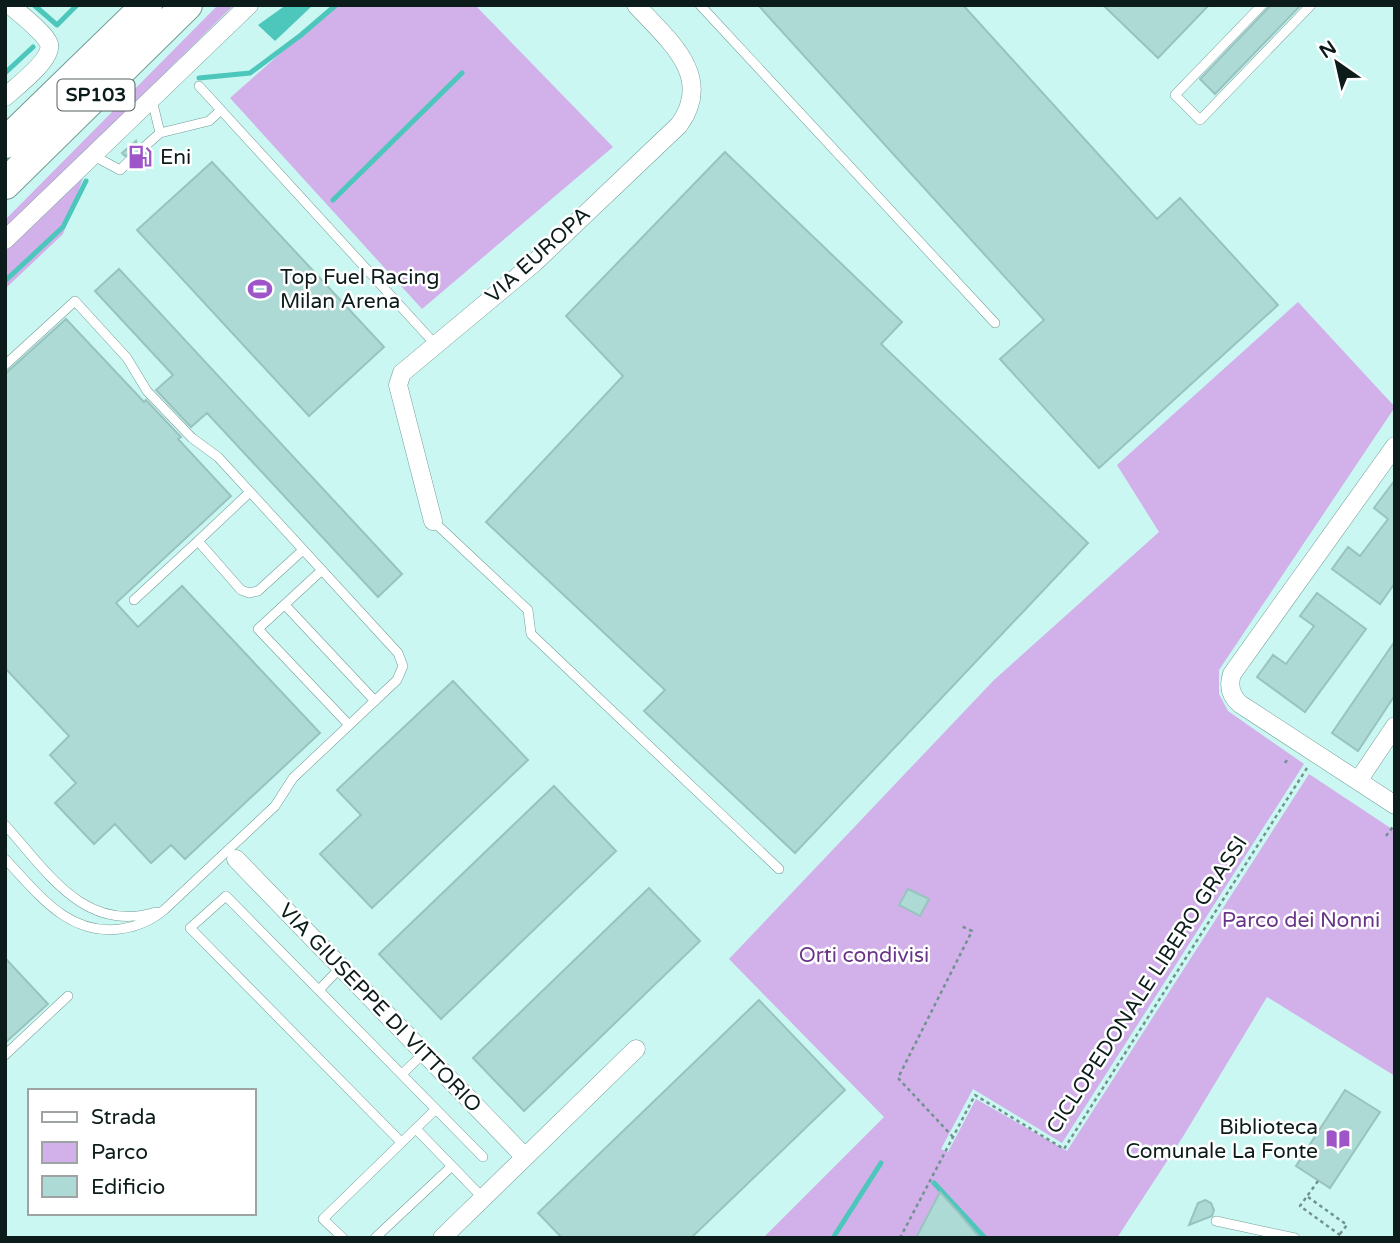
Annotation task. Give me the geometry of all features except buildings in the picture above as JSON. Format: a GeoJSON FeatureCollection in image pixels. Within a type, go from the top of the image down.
{"type":"FeatureCollection","features":[{"type":"Feature","properties":{"kind":"highway","name":"SP103"},"geometry":{"type":"LineString","coordinates":[[102,49],[139,5]]}},
{"type":"Feature","properties":{"kind":"highway","name":"SP103"},"geometry":{"type":"LineString","coordinates":[[5,143],[147,5]]}},
{"type":"Feature","properties":{"kind":"highway","name":"SP103"},"geometry":{"type":"LineString","coordinates":[[5,184],[187,5]]}},
{"type":"Feature","properties":{"kind":"street"},"geometry":{"type":"LineString","coordinates":[[5,97],[43,62],[49,51],[45,37],[10,5]]}},
{"type":"Feature","properties":{"kind":"street"},"geometry":{"type":"LineString","coordinates":[[5,240],[250,5]]}},
{"type":"Feature","properties":{"kind":"street","name":"VIA EUROPA"},"geometry":{"type":"LineString","coordinates":[[433,521],[398,382],[408,366],[534,263],[681,121],[690,100],[688,69],[679,53],[636,5]]}},
{"type":"Feature","properties":{"kind":"street"},"geometry":{"type":"LineString","coordinates":[[1395,446],[1231,677],[1231,689],[1238,702],[1395,805]]}},
{"type":"Feature","properties":{"kind":"street"},"geometry":{"type":"LineString","coordinates":[[1358,780],[1395,726]]}},
{"type":"Feature","properties":{"kind":"street","name":"VIA GIUSEPPE DI VITTORIO"},"geometry":{"type":"LineString","coordinates":[[236,859],[525,1157]]}},
{"type":"Feature","properties":{"kind":"street"},"geometry":{"type":"LineString","coordinates":[[442,1238],[636,1049]]}},
{"type":"Feature","properties":{"kind":"lane"},"geometry":{"type":"LineString","coordinates":[[700,5],[995,323]]}},
{"type":"Feature","properties":{"kind":"lane"},"geometry":{"type":"LineString","coordinates":[[1262,5],[1175,95],[1200,120],[1311,5]]}},
{"type":"Feature","properties":{"kind":"lane"},"geometry":{"type":"LineString","coordinates":[[199,86],[435,344]]}},
{"type":"Feature","properties":{"kind":"lane"},"geometry":{"type":"LineString","coordinates":[[152,100],[160,133]]}},
{"type":"Feature","properties":{"kind":"lane"},"geometry":{"type":"LineString","coordinates":[[143,148],[160,133],[209,121],[221,110]]}},
{"type":"Feature","properties":{"kind":"lane"},"geometry":{"type":"LineString","coordinates":[[93,156],[120,170],[129,161]]}},
{"type":"Feature","properties":{"kind":"lane"},"geometry":{"type":"LineString","coordinates":[[5,365],[75,301],[127,358],[147,391],[192,438],[218,457],[401,659],[401,675],[293,778],[275,806],[168,907],[151,919],[132,927],[107,930],[87,927],[55,911],[5,859]]}},
{"type":"Feature","properties":{"kind":"lane"},"geometry":{"type":"LineString","coordinates":[[134,600],[250,492]]}},
{"type":"Feature","properties":{"kind":"lane"},"geometry":{"type":"LineString","coordinates":[[433,521],[528,610],[531,634],[779,869]]}},
{"type":"Feature","properties":{"kind":"lane"},"geometry":{"type":"LineString","coordinates":[[198,541],[241,590],[249,593],[258,591],[303,550]]}},
{"type":"Feature","properties":{"kind":"lane"},"geometry":{"type":"LineString","coordinates":[[322,570],[258,629],[349,725]]}},
{"type":"Feature","properties":{"kind":"lane"},"geometry":{"type":"LineString","coordinates":[[285,605],[375,701]]}},
{"type":"Feature","properties":{"kind":"lane"},"geometry":{"type":"LineString","coordinates":[[5,825],[67,893],[89,908],[110,915],[133,917],[168,907]]}},
{"type":"Feature","properties":{"kind":"lane"},"geometry":{"type":"LineString","coordinates":[[401,1142],[190,928],[226,896],[484,1157]]}},
{"type":"Feature","properties":{"kind":"lane"},"geometry":{"type":"LineString","coordinates":[[319,990],[341,967]]}},
{"type":"Feature","properties":{"kind":"lane"},"geometry":{"type":"LineString","coordinates":[[5,1055],[68,996]]}},
{"type":"Feature","properties":{"kind":"lane"},"geometry":{"type":"LineString","coordinates":[[402,1074],[424,1053]]}},
{"type":"Feature","properties":{"kind":"lane"},"geometry":{"type":"LineString","coordinates":[[343,1238],[323,1219],[436,1109]]}},
{"type":"Feature","properties":{"kind":"lane"},"geometry":{"type":"LineString","coordinates":[[416,1129],[483,1198]]}},
{"type":"Feature","properties":{"kind":"lane"},"geometry":{"type":"LineString","coordinates":[[376,1238],[452,1166]]}},
{"type":"Feature","properties":{"kind":"lane"},"geometry":{"type":"LineString","coordinates":[[1216,1221],[1295,1238]]}},
{"type":"Feature","properties":{"kind":"path","name":"CICLOPEDONALE LIBERO GRASSI"},"geometry":{"type":"LineString","coordinates":[[900,1238],[975,1095],[1064,1149],[1307,768]]}},
{"type":"Feature","properties":{"kind":"path"},"geometry":{"type":"LineString","coordinates":[[1387,836],[1395,824]]}},
{"type":"Feature","properties":{"kind":"path"},"geometry":{"type":"LineString","coordinates":[[953,1137],[898,1078],[972,931],[961,926]]}},
{"type":"Feature","properties":{"kind":"path"},"geometry":{"type":"LineString","coordinates":[[1318,1181],[1300,1206],[1344,1238]]}},
{"type":"Feature","properties":{"kind":"path"},"geometry":{"type":"LineString","coordinates":[[1307,1197],[1347,1225],[1340,1234]]}},
{"type":"Feature","properties":{"kind":"green space"},"geometry":{"type":"Polygon","coordinates":[[[218,5],[234,5],[76,160],[5,235],[5,220],[218,5]]]}},
{"type":"Feature","properties":{"kind":"green space"},"geometry":{"type":"Polygon","coordinates":[[[335,5],[475,5],[613,147],[422,309],[230,98],[335,5]]]}},
{"type":"Feature","properties":{"kind":"green space"},"geometry":{"type":"Polygon","coordinates":[[[83,178],[63,234],[5,289],[5,250],[83,178]]]}},
{"type":"Feature","properties":{"kind":"green space"},"geometry":{"type":"Polygon","coordinates":[[[1298,302],[1395,407],[1219,670],[1219,694],[1228,711],[1304,764],[1062,1143],[973,1089],[941,1149],[948,1152],[976,1099],[1067,1151],[1309,774],[1395,831],[1395,1076],[1267,997],[1184,1135],[1117,1238],[980,1238],[940,1192],[916,1238],[763,1238],[884,1117],[729,959],[994,680],[1159,532],[1117,465],[1298,302]]]}},
{"type":"Feature","properties":{"kind":"water"},"geometry":{"type":"Polygon","coordinates":[[[286,5],[313,5],[275,41],[258,25],[286,5]]]}},
{"type":"Feature","properties":{"kind":"waterway"},"geometry":{"type":"LineString","coordinates":[[34,5],[57,25],[77,5]]}},
{"type":"Feature","properties":{"kind":"waterway"},"geometry":{"type":"LineString","coordinates":[[199,78],[250,73],[336,5]]}},
{"type":"Feature","properties":{"kind":"waterway"},"geometry":{"type":"LineString","coordinates":[[5,73],[33,47]]}},
{"type":"Feature","properties":{"kind":"waterway"},"geometry":{"type":"LineString","coordinates":[[333,200],[462,73]]}},
{"type":"Feature","properties":{"kind":"waterway"},"geometry":{"type":"LineString","coordinates":[[5,281],[63,227],[86,181]]}},
{"type":"Feature","properties":{"kind":"waterway"},"geometry":{"type":"LineString","coordinates":[[833,1238],[881,1163]]}},
{"type":"Feature","properties":{"kind":"waterway"},"geometry":{"type":"LineString","coordinates":[[934,1183],[985,1238]]}},
{"type":"Feature","properties":{"kind":"place","name":"Eni"},"geometry":{"type":"Point","coordinates":[140,157]}},
{"type":"Feature","properties":{"kind":"place","name":"Top Fuel Racing Milan Arena"},"geometry":{"type":"Point","coordinates":[260,289]}},
{"type":"Feature","properties":{"kind":"place","name":"Biblioteca Comunale La Fonte"},"geometry":{"type":"Point","coordinates":[1338,1139]}},
{"type":"Feature","properties":{"kind":"park label","name":"Parco dei Nonni"},"geometry":{"type":"Point","coordinates":[1301,920]}},
{"type":"Feature","properties":{"kind":"park label","name":"Orti condivisi"},"geometry":{"type":"Point","coordinates":[864,955]}}]}
